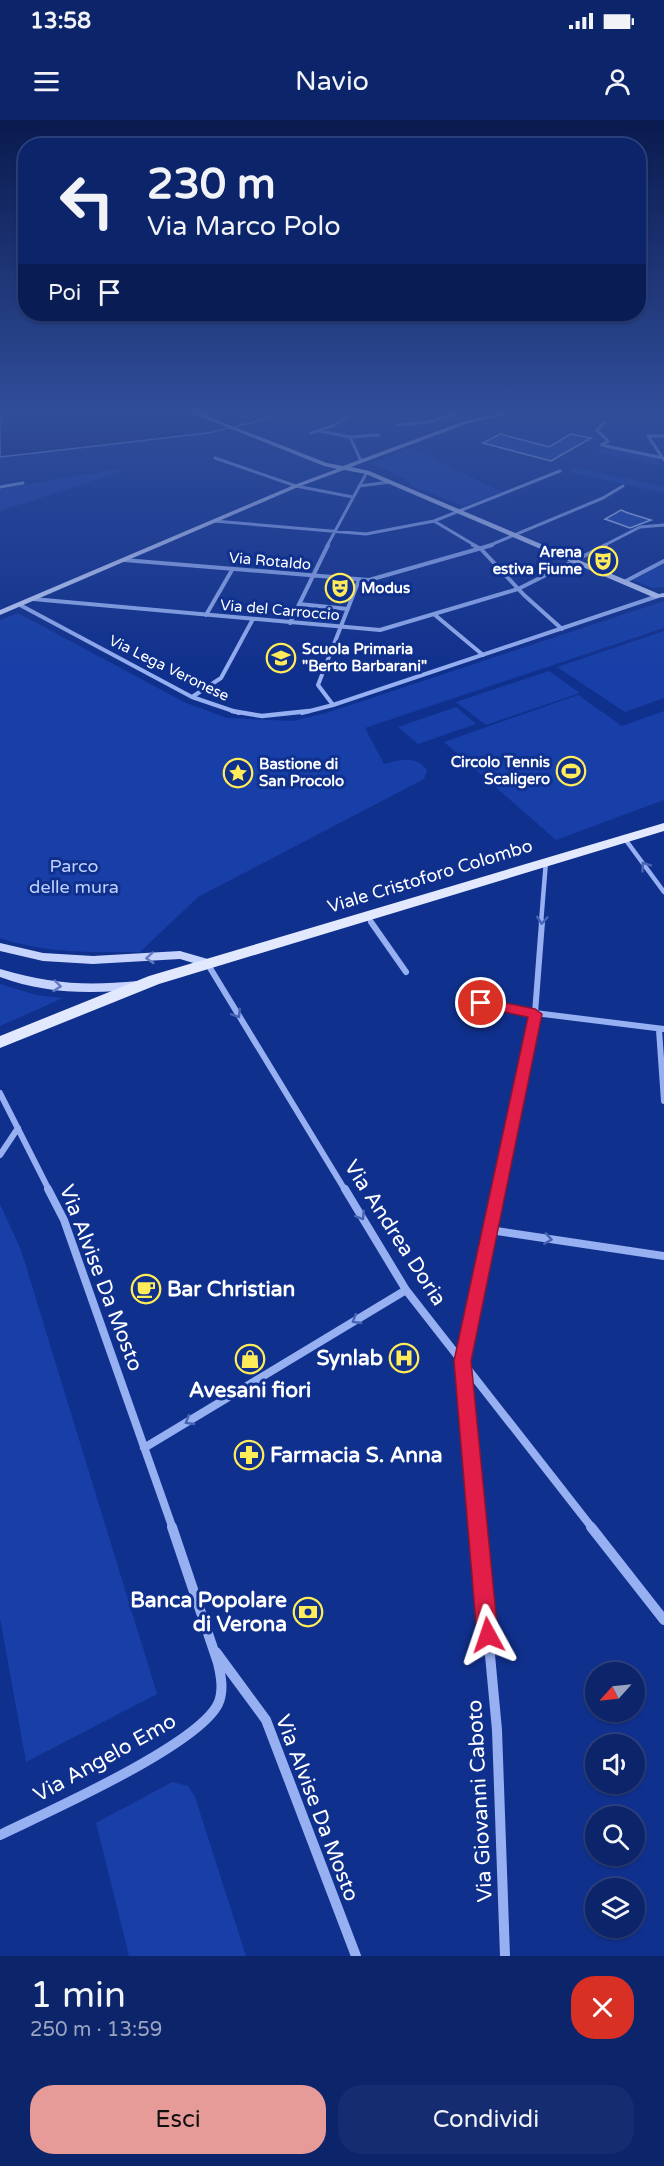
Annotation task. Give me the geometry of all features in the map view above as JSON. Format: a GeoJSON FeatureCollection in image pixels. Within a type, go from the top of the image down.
{"type":"FeatureCollection","features":[{"type":"Feature","properties":{"kind":"main road","name":"Viale Cristoforo Colombo"},"geometry":{"type":"LineString","coordinates":[[0,1042],[139,985],[664,827]]}},
{"type":"Feature","properties":{"kind":"street"},"geometry":{"type":"LineString","coordinates":[[0,613],[264,500]]}},
{"type":"Feature","properties":{"kind":"street"},"geometry":{"type":"LineString","coordinates":[[290,623],[352,500]]}},
{"type":"Feature","properties":{"kind":"street"},"geometry":{"type":"LineString","coordinates":[[432,500],[624,582],[662,595]]}},
{"type":"Feature","properties":{"kind":"street"},"geometry":{"type":"LineString","coordinates":[[213,521],[366,534],[381,533],[434,521],[488,500]]}},
{"type":"Feature","properties":{"kind":"street","name":"Via Rotaldo"},"geometry":{"type":"LineString","coordinates":[[124,560],[369,580],[482,549],[599,500]]}},
{"type":"Feature","properties":{"kind":"street"},"geometry":{"type":"LineString","coordinates":[[434,521],[482,549],[518,589],[562,629]]}},
{"type":"Feature","properties":{"kind":"street","name":"Via del Carroccio"},"geometry":{"type":"LineString","coordinates":[[33,599],[380,630],[518,589],[640,527],[664,525]]}},
{"type":"Feature","properties":{"kind":"street"},"geometry":{"type":"LineString","coordinates":[[624,582],[664,561]]}},
{"type":"Feature","properties":{"kind":"street"},"geometry":{"type":"LineString","coordinates":[[206,615],[231,570]]}},
{"type":"Feature","properties":{"kind":"street"},"geometry":{"type":"LineString","coordinates":[[333,705],[318,685],[359,580]]}},
{"type":"Feature","properties":{"kind":"street","name":"Via Lega Veronese"},"geometry":{"type":"LineString","coordinates":[[20,605],[192,697],[216,708],[261,716],[297,714],[333,705],[662,595]]}},
{"type":"Feature","properties":{"kind":"street"},"geometry":{"type":"LineString","coordinates":[[299,604],[348,609]]}},
{"type":"Feature","properties":{"kind":"street"},"geometry":{"type":"LineString","coordinates":[[435,615],[483,656]]}},
{"type":"Feature","properties":{"kind":"street"},"geometry":{"type":"LineString","coordinates":[[192,697],[221,678],[254,620]]}},
{"type":"Feature","properties":{"kind":"street"},"geometry":{"type":"LineString","coordinates":[[625,839],[664,892]]}},
{"type":"Feature","properties":{"kind":"street","name":"Via Giovanni Caboto"},"geometry":{"type":"LineString","coordinates":[[505,1956],[497,1730],[462,1361],[535,1014],[546,861]]}},
{"type":"Feature","properties":{"kind":"street"},"geometry":{"type":"LineString","coordinates":[[366,915],[406,972]]}},
{"type":"Feature","properties":{"kind":"street"},"geometry":{"type":"LineString","coordinates":[[0,947],[43,957],[93,960],[180,955],[207,963]]}},
{"type":"Feature","properties":{"kind":"street","name":"Via Andrea Doria"},"geometry":{"type":"LineString","coordinates":[[207,963],[406,1290],[664,1620]]}},
{"type":"Feature","properties":{"kind":"street","name":"Viale Cristoforo Colombo"},"geometry":{"type":"LineString","coordinates":[[0,973],[40,985],[98,989],[139,985]]}},
{"type":"Feature","properties":{"kind":"street"},"geometry":{"type":"LineString","coordinates":[[461,999],[535,1014],[661,1030],[664,1101]]}},
{"type":"Feature","properties":{"kind":"street","name":"Via Alvise Da Mosto"},"geometry":{"type":"LineString","coordinates":[[0,1093],[64,1221],[214,1649],[222,1683],[217,1707],[195,1729]]}},
{"type":"Feature","properties":{"kind":"street"},"geometry":{"type":"LineString","coordinates":[[0,1155],[18,1128]]}},
{"type":"Feature","properties":{"kind":"street"},"geometry":{"type":"LineString","coordinates":[[490,1230],[664,1256]]}},
{"type":"Feature","properties":{"kind":"street"},"geometry":{"type":"LineString","coordinates":[[144,1448],[406,1290]]}},
{"type":"Feature","properties":{"kind":"street","name":"Via Alvise Da Mosto"},"geometry":{"type":"LineString","coordinates":[[214,1649],[266,1720],[356,1956]]}},
{"type":"Feature","properties":{"kind":"street","name":"Via Angelo Emo"},"geometry":{"type":"LineString","coordinates":[[0,1835],[130,1768],[195,1729]]}},
{"type":"Feature","properties":{"kind":"green space"},"geometry":{"type":"Polygon","coordinates":[[[0,500],[35,500],[0,511],[0,500]]]}},
{"type":"Feature","properties":{"kind":"green space"},"geometry":{"type":"Polygon","coordinates":[[[447,500],[481,500],[464,506],[447,500]]]}},
{"type":"Feature","properties":{"kind":"green space"},"geometry":{"type":"Polygon","coordinates":[[[664,564],[664,587],[653,588],[633,580],[664,564]]]}},
{"type":"Feature","properties":{"kind":"green space","name":"Parco delle mura"},"geometry":{"type":"Polygon","coordinates":[[[664,601],[664,628],[365,728],[384,764],[413,760],[427,770],[424,779],[198,897],[140,952],[87,952],[52,949],[0,938],[0,620],[18,613],[184,702],[227,718],[293,721],[326,713],[664,601]]]}},
{"type":"Feature","properties":{"kind":"green space"},"geometry":{"type":"Polygon","coordinates":[[[307,608],[339,611],[334,623],[302,620],[307,608]]]}},
{"type":"Feature","properties":{"kind":"green space"},"geometry":{"type":"Polygon","coordinates":[[[664,631],[664,698],[625,712],[557,667],[664,631]]]}},
{"type":"Feature","properties":{"kind":"green space"},"geometry":{"type":"Polygon","coordinates":[[[549,671],[580,693],[486,725],[456,702],[549,671]]]}},
{"type":"Feature","properties":{"kind":"green space","name":"Circolo Tennis Scaligero"},"geometry":{"type":"Polygon","coordinates":[[[578,695],[622,726],[664,711],[664,800],[556,840],[444,742],[578,695]]]}},
{"type":"Feature","properties":{"kind":"green space"},"geometry":{"type":"Polygon","coordinates":[[[456,707],[476,724],[418,744],[398,727],[456,707]]]}},
{"type":"Feature","properties":{"kind":"green space"},"geometry":{"type":"Polygon","coordinates":[[[0,984],[36,995],[63,998],[0,1026],[0,984]]]}},
{"type":"Feature","properties":{"kind":"green space"},"geometry":{"type":"Polygon","coordinates":[[[0,1204],[21,1250],[157,1694],[26,1762],[0,1618],[0,1204]]]}},
{"type":"Feature","properties":{"kind":"green space"},"geometry":{"type":"Polygon","coordinates":[[[172,1782],[188,1786],[195,1797],[246,1956],[129,1956],[96,1823],[172,1782]]]}},
{"type":"Feature","properties":{"kind":"building"},"geometry":{"type":"Polygon","coordinates":[[[621,510],[651,520],[630,528],[605,519],[621,510]]]}},
{"type":"Feature","properties":{"kind":"place","name":"Arena estiva Fiume"},"geometry":{"type":"Point","coordinates":[603,561]}},
{"type":"Feature","properties":{"kind":"place","name":"Modus"},"geometry":{"type":"Point","coordinates":[340,588]}},
{"type":"Feature","properties":{"kind":"place","name":"Scuola Primaria \"Berto Barbarani\""},"geometry":{"type":"Point","coordinates":[281,658]}},
{"type":"Feature","properties":{"kind":"place","name":"Circolo Tennis Scaligero"},"geometry":{"type":"Point","coordinates":[571,771]}},
{"type":"Feature","properties":{"kind":"place","name":"Bastione di San Procolo"},"geometry":{"type":"Point","coordinates":[238,773]}},
{"type":"Feature","properties":{"kind":"place","name":"Bar Christian"},"geometry":{"type":"Point","coordinates":[146,1289]}},
{"type":"Feature","properties":{"kind":"place","name":"Synlab"},"geometry":{"type":"Point","coordinates":[404,1358]}},
{"type":"Feature","properties":{"kind":"place","name":"Avesani fiori"},"geometry":{"type":"Point","coordinates":[250,1359]}},
{"type":"Feature","properties":{"kind":"place","name":"Farmacia S. Anna"},"geometry":{"type":"Point","coordinates":[249,1455]}},
{"type":"Feature","properties":{"kind":"place","name":"Banca Popolare di Verona"},"geometry":{"type":"Point","coordinates":[308,1612]}},
{"type":"Feature","properties":{"kind":"route"},"geometry":{"type":"LineString","coordinates":[[481,1003],[535,1014],[462,1361],[488,1635]]}}]}
